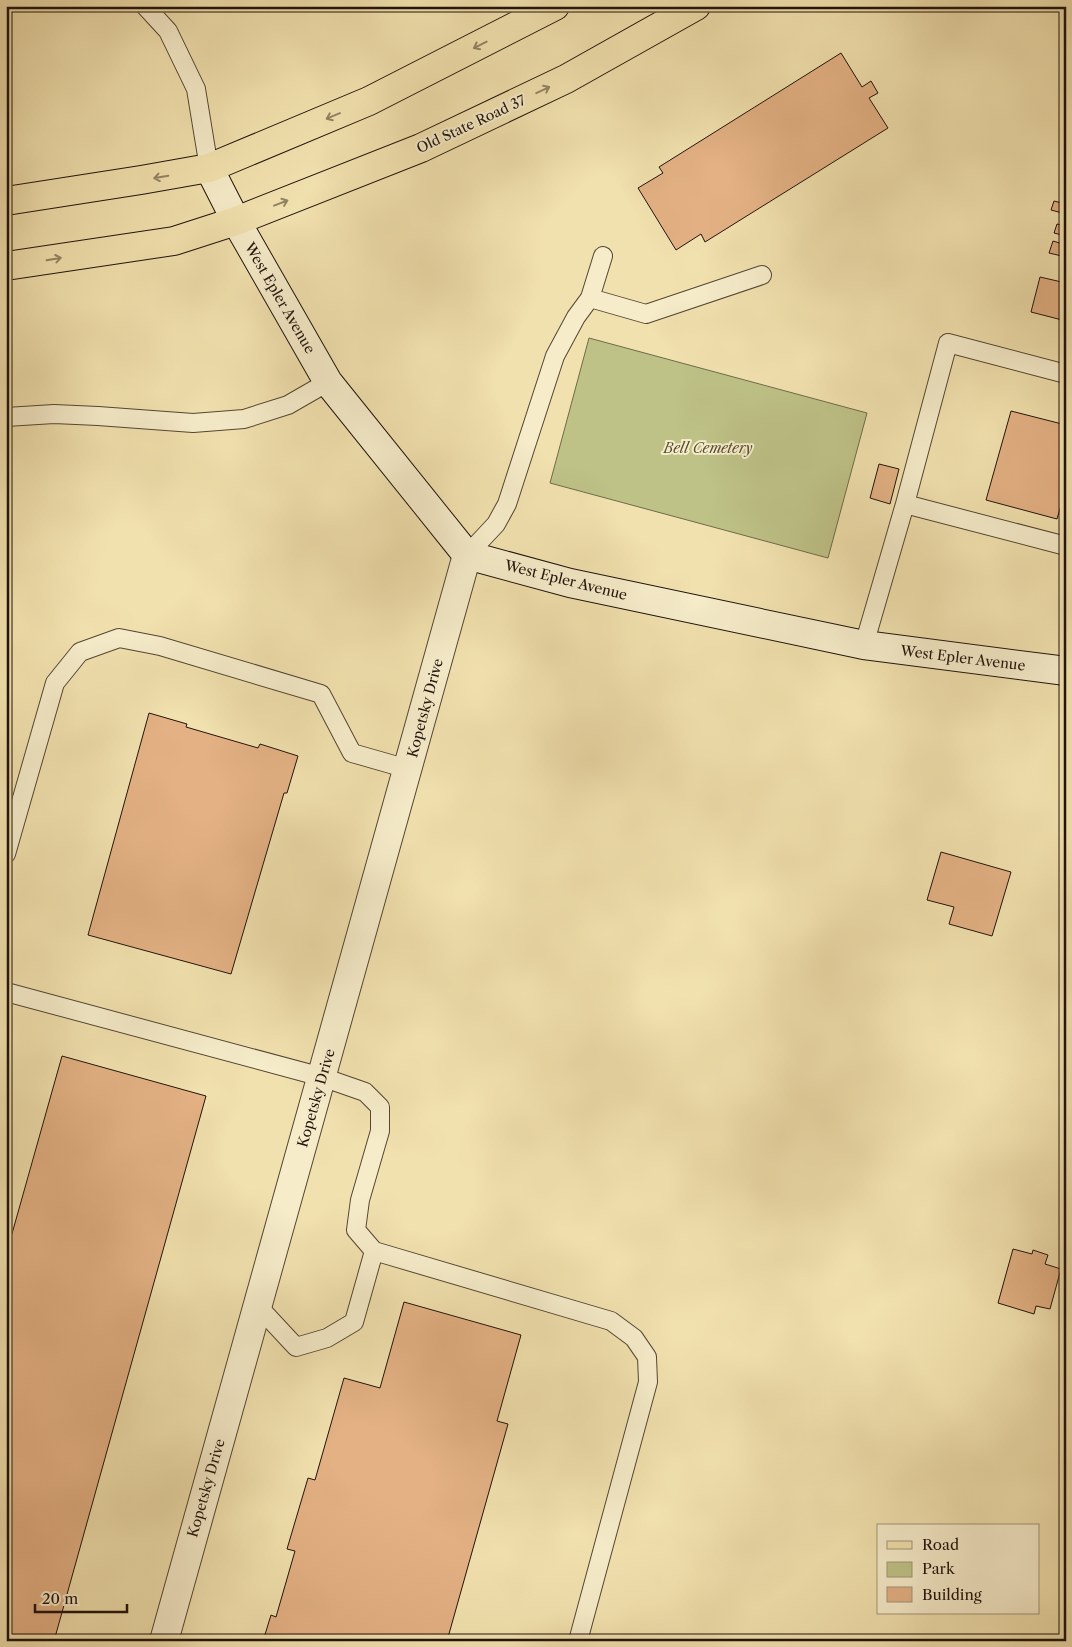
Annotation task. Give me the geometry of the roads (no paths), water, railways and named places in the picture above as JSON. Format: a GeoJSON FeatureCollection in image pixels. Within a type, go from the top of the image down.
{"type":"FeatureCollection","features":[{"type":"Feature","properties":{"kind":"main road"},"geometry":{"type":"LineString","coordinates":[[6,201],[209,168],[370,101],[555,6]]}},
{"type":"Feature","properties":{"kind":"main road","name":"Old State Road 37"},"geometry":{"type":"LineString","coordinates":[[236,221],[421,148],[566,79],[696,6]]}},
{"type":"Feature","properties":{"kind":"main road"},"geometry":{"type":"LineString","coordinates":[[6,266],[174,241],[236,221]]}},
{"type":"Feature","properties":{"kind":"street","name":"West Epler Avenue"},"geometry":{"type":"LineString","coordinates":[[209,168],[236,221],[328,382],[467,555],[570,583],[864,645],[1066,671]]}},
{"type":"Feature","properties":{"kind":"street","name":"Kopetsky Drive"},"geometry":{"type":"LineString","coordinates":[[164,1641],[467,555]]}},
{"type":"Feature","properties":{"kind":"lane"},"geometry":{"type":"LineString","coordinates":[[145,6],[168,31],[196,89],[209,168]]}},
{"type":"Feature","properties":{"kind":"lane"},"geometry":{"type":"LineString","coordinates":[[467,555],[496,524],[507,504],[555,356],[576,317],[590,298],[603,256]]}},
{"type":"Feature","properties":{"kind":"lane"},"geometry":{"type":"LineString","coordinates":[[590,298],[646,314],[762,275]]}},
{"type":"Feature","properties":{"kind":"lane"},"geometry":{"type":"LineString","coordinates":[[864,645],[905,504],[948,343],[1066,374]]}},
{"type":"Feature","properties":{"kind":"lane"},"geometry":{"type":"LineString","coordinates":[[6,417],[54,414],[192,423],[244,419],[288,405],[328,382]]}},
{"type":"Feature","properties":{"kind":"lane"},"geometry":{"type":"LineString","coordinates":[[905,504],[1066,546]]}},
{"type":"Feature","properties":{"kind":"lane"},"geometry":{"type":"LineString","coordinates":[[6,854],[55,683],[80,652],[119,638],[160,646],[321,694],[352,753],[408,769]]}},
{"type":"Feature","properties":{"kind":"lane"},"geometry":{"type":"LineString","coordinates":[[6,992],[322,1077],[364,1092],[380,1107],[380,1131],[360,1200],[356,1230],[374,1251],[611,1321],[634,1338],[647,1357],[648,1382],[578,1641]]}},
{"type":"Feature","properties":{"kind":"lane"},"geometry":{"type":"LineString","coordinates":[[258,1305],[296,1347],[327,1338],[354,1322],[374,1251]]}},
{"type":"Feature","properties":{"kind":"park label","name":"Bell Cemetery"},"geometry":{"type":"Point","coordinates":[708,448]}}]}
